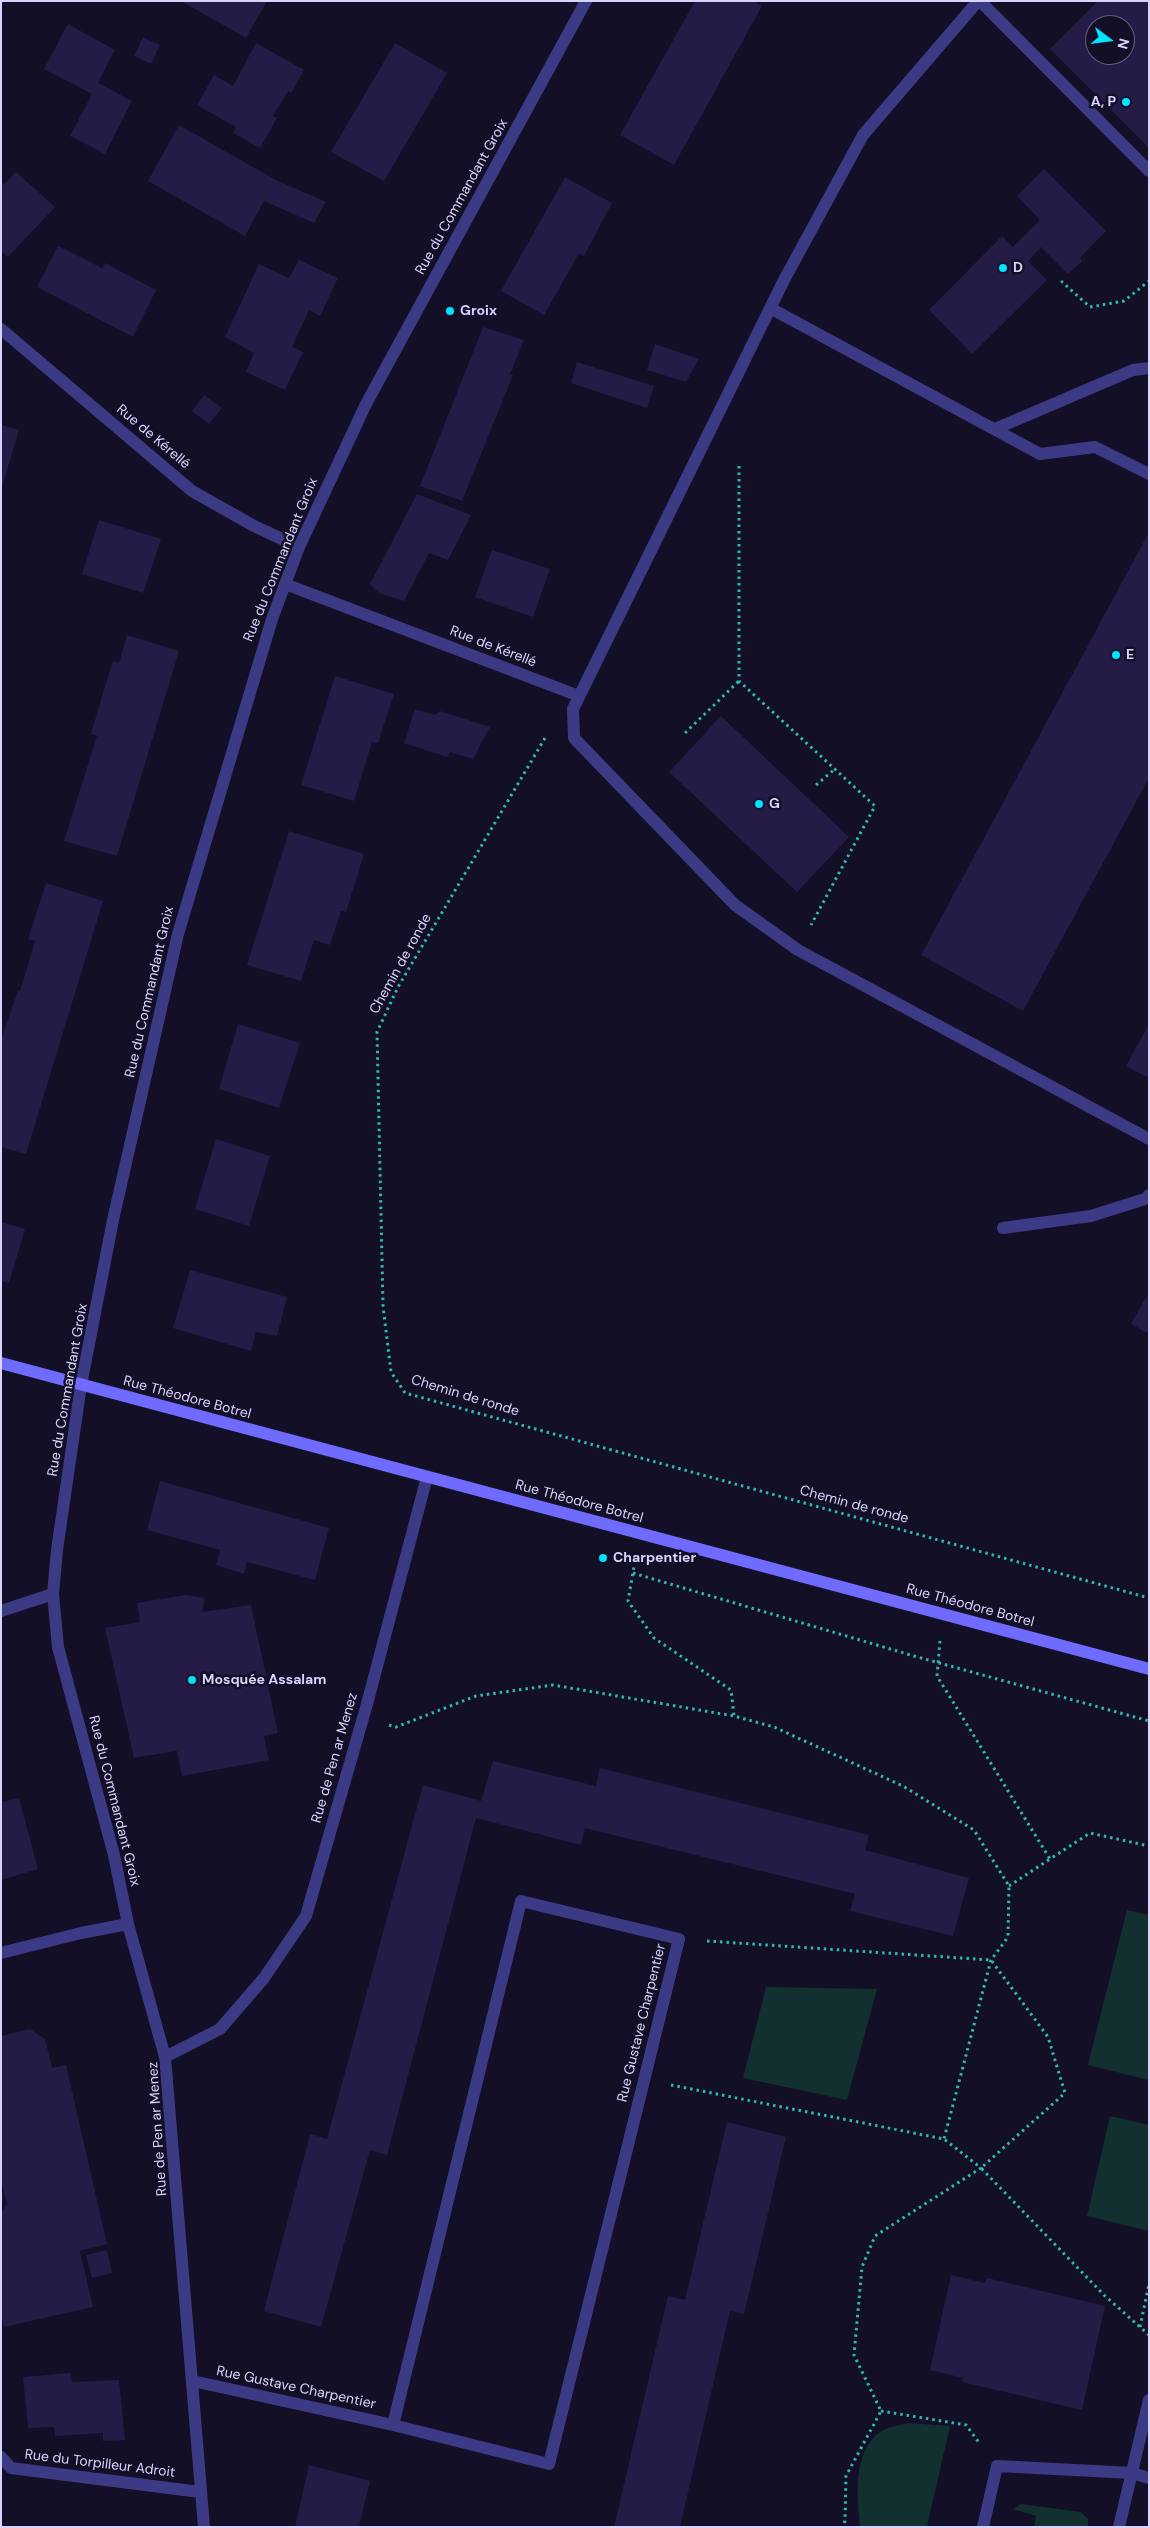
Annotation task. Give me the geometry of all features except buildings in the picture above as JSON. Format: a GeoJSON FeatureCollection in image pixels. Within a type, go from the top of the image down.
{"type":"FeatureCollection","features":[{"type":"Feature","properties":{"kind":"street","name":"Rue du Commandant Groix"},"geometry":{"type":"LineString","coordinates":[[165,2056],[128,1924],[114,1855],[58,1647],[53,1594],[81,1385],[113,1220],[178,934],[260,654],[299,547],[366,404],[586,1]]}},
{"type":"Feature","properties":{"kind":"street"},"geometry":{"type":"LineString","coordinates":[[1149,171],[979,1],[864,136],[770,308],[573,709],[574,738],[735,905],[798,950],[1149,1139]]}},
{"type":"Feature","properties":{"kind":"street"},"geometry":{"type":"LineString","coordinates":[[770,308],[1040,454],[1095,447],[1149,474]]}},
{"type":"Feature","properties":{"kind":"street","name":"Rue de Kérellé"},"geometry":{"type":"LineString","coordinates":[[1,329],[192,491],[254,526],[299,547]]}},
{"type":"Feature","properties":{"kind":"street"},"geometry":{"type":"LineString","coordinates":[[995,429],[1133,370],[1149,368]]}},
{"type":"Feature","properties":{"kind":"street","name":"Rue de Kérellé"},"geometry":{"type":"LineString","coordinates":[[285,584],[580,696]]}},
{"type":"Feature","properties":{"kind":"street"},"geometry":{"type":"LineString","coordinates":[[1003,1228],[1090,1216],[1145,1199],[1149,1195]]}},
{"type":"Feature","properties":{"kind":"street","name":"Rue Théodore Botrel"},"geometry":{"type":"LineString","coordinates":[[1,1363],[1149,1669]]}},
{"type":"Feature","properties":{"kind":"street","name":"Rue de Pen ar Menez"},"geometry":{"type":"LineString","coordinates":[[204,2527],[165,2056],[220,2029],[264,1978],[306,1916],[428,1477]]}},
{"type":"Feature","properties":{"kind":"street"},"geometry":{"type":"LineString","coordinates":[[1,1611],[53,1594]]}},
{"type":"Feature","properties":{"kind":"street","name":"Rue Gustave Charpentier"},"geometry":{"type":"LineString","coordinates":[[193,2381],[393,2425],[549,2464],[678,1939],[522,1901],[393,2425]]}},
{"type":"Feature","properties":{"kind":"street"},"geometry":{"type":"LineString","coordinates":[[1,1953],[81,1933],[128,1924]]}},
{"type":"Feature","properties":{"kind":"street"},"geometry":{"type":"LineString","coordinates":[[1119,2527],[1149,2400]]}},
{"type":"Feature","properties":{"kind":"street","name":"Rue du Torpilleur Adroit"},"geometry":{"type":"LineString","coordinates":[[1,2457],[11,2468],[200,2492]]}},
{"type":"Feature","properties":{"kind":"street"},"geometry":{"type":"LineString","coordinates":[[983,2527],[998,2466],[1132,2474],[1149,2478]]}},
{"type":"Feature","properties":{"kind":"path"},"geometry":{"type":"LineString","coordinates":[[1062,281],[1090,307],[1124,301],[1149,281]]}},
{"type":"Feature","properties":{"kind":"path"},"geometry":{"type":"LineString","coordinates":[[685,733],[739,681],[739,466]]}},
{"type":"Feature","properties":{"kind":"path"},"geometry":{"type":"LineString","coordinates":[[739,681],[875,806],[798,950]]}},
{"type":"Feature","properties":{"kind":"path","name":"Chemin de ronde"},"geometry":{"type":"LineString","coordinates":[[573,709],[551,727],[398,987],[377,1032],[383,1306],[391,1372],[405,1392],[1149,1598]]}},
{"type":"Feature","properties":{"kind":"path"},"geometry":{"type":"LineString","coordinates":[[816,785],[835,769]]}},
{"type":"Feature","properties":{"kind":"path"},"geometry":{"type":"LineString","coordinates":[[640,1534],[628,1602],[654,1638],[731,1690],[734,1716]]}},
{"type":"Feature","properties":{"kind":"path"},"geometry":{"type":"LineString","coordinates":[[633,1573],[1149,1721]]}},
{"type":"Feature","properties":{"kind":"path"},"geometry":{"type":"LineString","coordinates":[[942,1614],[937,1676],[1050,1859]]}},
{"type":"Feature","properties":{"kind":"path"},"geometry":{"type":"LineString","coordinates":[[362,1716],[396,1727],[476,1696],[554,1685],[734,1716],[774,1727],[903,1786],[974,1830],[1009,1886],[1008,1937],[991,1960],[944,2140]]}},
{"type":"Feature","properties":{"kind":"path"},"geometry":{"type":"LineString","coordinates":[[1009,1886],[1090,1834],[1149,1846]]}},
{"type":"Feature","properties":{"kind":"path"},"geometry":{"type":"LineString","coordinates":[[678,1939],[991,1960],[1048,2037],[1065,2094],[980,2168],[875,2236],[862,2267],[854,2355],[881,2411]]}},
{"type":"Feature","properties":{"kind":"path"},"geometry":{"type":"LineString","coordinates":[[644,2079],[944,2140],[980,2168],[1104,2295],[1149,2335]]}},
{"type":"Feature","properties":{"kind":"path"},"geometry":{"type":"LineString","coordinates":[[1140,2327],[1149,2284]]}},
{"type":"Feature","properties":{"kind":"path"},"geometry":{"type":"LineString","coordinates":[[881,2411],[966,2425]]}},
{"type":"Feature","properties":{"kind":"path"},"geometry":{"type":"LineString","coordinates":[[842,2527],[845,2522],[846,2476],[881,2411]]}},
{"type":"Feature","properties":{"kind":"green space"},"geometry":{"type":"Polygon","coordinates":[[[1127,1910],[1149,1915],[1149,2080],[1088,2065],[1127,1910]]]}},
{"type":"Feature","properties":{"kind":"green space"},"geometry":{"type":"Polygon","coordinates":[[[766,1987],[877,1989],[847,2100],[743,2078],[766,1987]]]}},
{"type":"Feature","properties":{"kind":"green space"},"geometry":{"type":"Polygon","coordinates":[[[1110,2116],[1149,2125],[1149,2231],[1087,2216],[1110,2116]]]}},
{"type":"Feature","properties":{"kind":"green space"},"geometry":{"type":"Polygon","coordinates":[[[909,2423],[950,2426],[927,2527],[860,2527],[858,2476],[865,2451],[871,2441],[883,2430],[909,2423]]]}},
{"type":"Feature","properties":{"kind":"green space"},"geometry":{"type":"Polygon","coordinates":[[[1021,2504],[1081,2512],[1088,2519],[1088,2527],[1034,2527],[1036,2516],[1013,2509],[1021,2504]]]}},
{"type":"Feature","properties":{"kind":"place","name":"A, P"},"geometry":{"type":"Point","coordinates":[1126,102]}},
{"type":"Feature","properties":{"kind":"place","name":"D"},"geometry":{"type":"Point","coordinates":[1003,268]}},
{"type":"Feature","properties":{"kind":"place","name":"Groix"},"geometry":{"type":"Point","coordinates":[450,311]}},
{"type":"Feature","properties":{"kind":"place","name":"E"},"geometry":{"type":"Point","coordinates":[1116,655]}},
{"type":"Feature","properties":{"kind":"place","name":"G"},"geometry":{"type":"Point","coordinates":[759,804]}},
{"type":"Feature","properties":{"kind":"place","name":"Charpentier"},"geometry":{"type":"Point","coordinates":[603,1558]}},
{"type":"Feature","properties":{"kind":"place","name":"Mosquée Assalam"},"geometry":{"type":"Point","coordinates":[192,1680]}}]}
